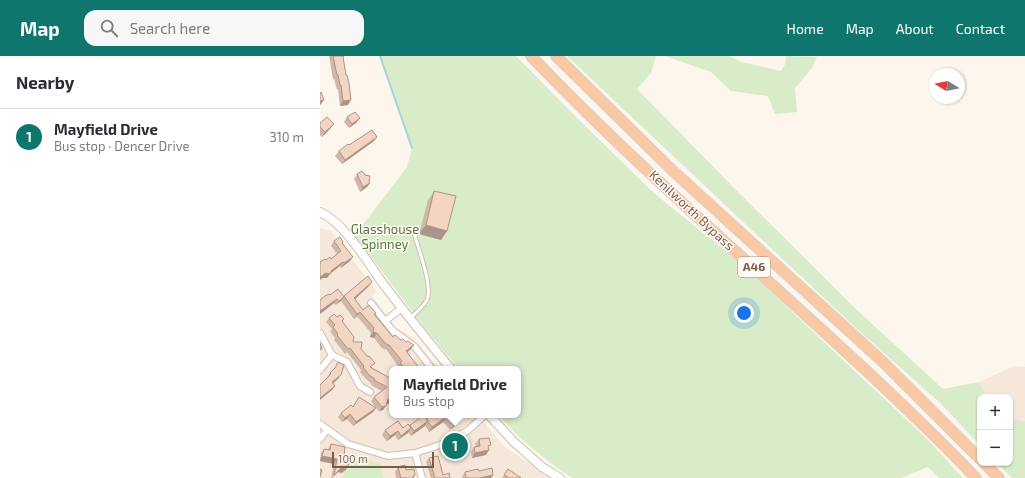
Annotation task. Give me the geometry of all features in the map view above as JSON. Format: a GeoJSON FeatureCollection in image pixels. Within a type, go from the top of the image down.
{"type":"FeatureCollection","features":[{"type":"Feature","properties":{"kind":"highway","name":"Kenilworth Bypass"},"geometry":{"type":"LineString","coordinates":[[531,56],[558,84],[666,187],[932,432],[976,478]]}},
{"type":"Feature","properties":{"kind":"highway","name":"Kenilworth Bypass"},"geometry":{"type":"LineString","coordinates":[[556,56],[672,171],[883,362],[977,456]]}},
{"type":"Feature","properties":{"kind":"highway"},"geometry":{"type":"LineString","coordinates":[[987,466],[999,478]]}},
{"type":"Feature","properties":{"kind":"street"},"geometry":{"type":"LineString","coordinates":[[320,212],[340,227],[353,242],[402,308],[449,366]]}},
{"type":"Feature","properties":{"kind":"street"},"geometry":{"type":"LineString","coordinates":[[371,303],[393,331],[415,347],[430,366]]}},
{"type":"Feature","properties":{"kind":"street"},"geometry":{"type":"LineString","coordinates":[[386,321],[402,308]]}},
{"type":"Feature","properties":{"kind":"street"},"geometry":{"type":"LineString","coordinates":[[320,333],[332,355],[347,362],[360,386],[370,392]]}},
{"type":"Feature","properties":{"kind":"street"},"geometry":{"type":"LineString","coordinates":[[320,370],[332,355]]}},
{"type":"Feature","properties":{"kind":"street"},"geometry":{"type":"LineString","coordinates":[[320,424],[348,444],[388,456],[415,453],[440,446],[467,431],[482,418]]}},
{"type":"Feature","properties":{"kind":"street"},"geometry":{"type":"LineString","coordinates":[[492,418],[514,442],[542,467],[560,478]]}},
{"type":"Feature","properties":{"kind":"street"},"geometry":{"type":"LineString","coordinates":[[320,439],[328,430]]}},
{"type":"Feature","properties":{"kind":"street"},"geometry":{"type":"LineString","coordinates":[[415,453],[422,478]]}},
{"type":"Feature","properties":{"kind":"lane"},"geometry":{"type":"LineString","coordinates":[[410,318],[419,310],[429,294],[428,279],[414,233]]}},
{"type":"Feature","properties":{"kind":"shaded area"},"geometry":{"type":"Polygon","coordinates":[[[320,228],[331,231],[377,292],[372,296],[395,327],[412,337],[436,366],[389,366],[389,418],[480,418],[505,447],[551,478],[320,478],[320,228]]]}},
{"type":"Feature","properties":{"kind":"shaded area"},"geometry":{"type":"Polygon","coordinates":[[[1014,366],[1025,367],[1025,421],[1013,419],[1013,394],[985,394],[979,382],[1014,366]]]}},
{"type":"Feature","properties":{"kind":"green space","name":"Glasshouse Spinney"},"geometry":{"type":"Polygon","coordinates":[[[380,56],[516,56],[655,194],[738,261],[929,441],[963,478],[939,478],[928,467],[901,478],[572,478],[533,449],[501,418],[521,418],[521,366],[456,366],[423,326],[355,235],[407,167],[412,148],[380,56]]]}},
{"type":"Feature","properties":{"kind":"green space"},"geometry":{"type":"Polygon","coordinates":[[[567,56],[656,56],[651,73],[637,89],[735,189],[858,311],[943,389],[979,382],[985,394],[977,394],[977,442],[939,402],[857,329],[567,56]]]}},
{"type":"Feature","properties":{"kind":"green space"},"geometry":{"type":"Polygon","coordinates":[[[665,56],[729,56],[742,62],[781,71],[785,64],[786,56],[817,57],[812,68],[795,88],[797,112],[775,114],[768,96],[731,91],[711,72],[665,56]]]}},
{"type":"Feature","properties":{"kind":"green space"},"geometry":{"type":"Polygon","coordinates":[[[1013,419],[1025,421],[1025,478],[1012,478],[1000,466],[1013,466],[1013,419]]]}},
{"type":"Feature","properties":{"kind":"green space"},"geometry":{"type":"Polygon","coordinates":[[[348,455],[381,464],[384,478],[343,478],[348,455]]]}},
{"type":"Feature","properties":{"kind":"building"},"geometry":{"type":"Polygon","coordinates":[[[333,56],[344,56],[351,100],[343,101],[341,85],[333,56]]]}},
{"type":"Feature","properties":{"kind":"building"},"geometry":{"type":"Polygon","coordinates":[[[321,92],[324,100],[320,101],[320,93],[321,92]]]}},
{"type":"Feature","properties":{"kind":"building"},"geometry":{"type":"Polygon","coordinates":[[[355,112],[360,118],[352,124],[347,117],[355,112]]]}},
{"type":"Feature","properties":{"kind":"building"},"geometry":{"type":"Polygon","coordinates":[[[327,117],[334,124],[325,132],[320,127],[320,123],[327,117]]]}},
{"type":"Feature","properties":{"kind":"building"},"geometry":{"type":"Polygon","coordinates":[[[372,130],[377,137],[345,160],[339,151],[372,130]]]}},
{"type":"Feature","properties":{"kind":"building"},"geometry":{"type":"Polygon","coordinates":[[[362,171],[365,175],[370,176],[370,183],[363,187],[357,174],[362,171]]]}},
{"type":"Feature","properties":{"kind":"building"},"geometry":{"type":"Polygon","coordinates":[[[434,191],[456,196],[447,231],[426,225],[434,191]]]}},
{"type":"Feature","properties":{"kind":"building"},"geometry":{"type":"Polygon","coordinates":[[[340,237],[343,242],[342,243],[353,257],[344,263],[343,262],[331,271],[330,274],[326,273],[320,277],[320,262],[330,257],[331,259],[341,251],[334,241],[340,237]]]}},
{"type":"Feature","properties":{"kind":"building"},"geometry":{"type":"Polygon","coordinates":[[[368,276],[372,282],[354,298],[363,310],[369,305],[376,313],[374,314],[393,337],[395,335],[401,340],[403,339],[414,345],[406,351],[418,366],[403,366],[400,363],[402,361],[389,345],[384,342],[377,333],[373,332],[374,328],[360,312],[357,314],[344,296],[368,276]]]}},
{"type":"Feature","properties":{"kind":"building"},"geometry":{"type":"Polygon","coordinates":[[[338,289],[344,297],[339,301],[337,299],[320,311],[320,300],[338,289]]]}},
{"type":"Feature","properties":{"kind":"building"},"geometry":{"type":"Polygon","coordinates":[[[334,314],[337,317],[340,315],[344,319],[342,321],[354,337],[353,342],[362,342],[361,349],[375,363],[370,367],[389,378],[389,399],[386,406],[382,407],[374,397],[387,387],[374,380],[375,379],[369,375],[350,348],[348,349],[337,335],[338,334],[333,327],[335,325],[329,318],[334,314]]]}},
{"type":"Feature","properties":{"kind":"building"},"geometry":{"type":"Polygon","coordinates":[[[338,362],[344,365],[341,375],[332,382],[335,386],[320,398],[320,385],[331,374],[330,373],[338,362]]]}},
{"type":"Feature","properties":{"kind":"building"},"geometry":{"type":"Polygon","coordinates":[[[359,397],[376,408],[356,422],[350,414],[345,418],[341,413],[351,405],[353,407],[359,397]]]}},
{"type":"Feature","properties":{"kind":"building"},"geometry":{"type":"Polygon","coordinates":[[[420,418],[426,418],[428,421],[414,431],[410,425],[420,418]]]}},
{"type":"Feature","properties":{"kind":"building"},"geometry":{"type":"Polygon","coordinates":[[[427,418],[445,418],[432,427],[426,419],[427,418]]]}},
{"type":"Feature","properties":{"kind":"building"},"geometry":{"type":"Polygon","coordinates":[[[447,418],[455,418],[458,422],[454,425],[447,418]]]}},
{"type":"Feature","properties":{"kind":"building"},"geometry":{"type":"Polygon","coordinates":[[[398,421],[403,428],[408,424],[411,428],[401,436],[398,431],[390,436],[385,430],[398,421]]]}},
{"type":"Feature","properties":{"kind":"building"},"geometry":{"type":"Polygon","coordinates":[[[489,438],[491,445],[488,446],[489,450],[475,453],[474,447],[480,446],[479,439],[489,438]]]}},
{"type":"Feature","properties":{"kind":"building"},"geometry":{"type":"Polygon","coordinates":[[[331,444],[345,447],[344,457],[350,458],[348,466],[346,466],[345,469],[341,468],[334,475],[337,459],[322,456],[324,449],[330,450],[331,444]]]}},
{"type":"Feature","properties":{"kind":"building"},"geometry":{"type":"Polygon","coordinates":[[[438,456],[443,475],[449,473],[450,478],[435,478],[429,458],[438,456]]]}},
{"type":"Feature","properties":{"kind":"building"},"geometry":{"type":"Polygon","coordinates":[[[405,465],[406,470],[414,469],[415,475],[413,478],[401,478],[398,467],[405,465]]]}},
{"type":"Feature","properties":{"kind":"building"},"geometry":{"type":"Polygon","coordinates":[[[492,468],[493,475],[479,478],[466,478],[465,472],[492,468]]]}},
{"type":"Feature","properties":{"kind":"building"},"geometry":{"type":"Polygon","coordinates":[[[508,469],[521,478],[509,478],[504,475],[508,469]]]}},
{"type":"Feature","properties":{"kind":"waterway"},"geometry":{"type":"LineString","coordinates":[[380,56],[412,148]]}},
{"type":"Feature","properties":{"kind":"place","name":"Mayfield Drive"},"geometry":{"type":"Point","coordinates":[455,446]}}]}
